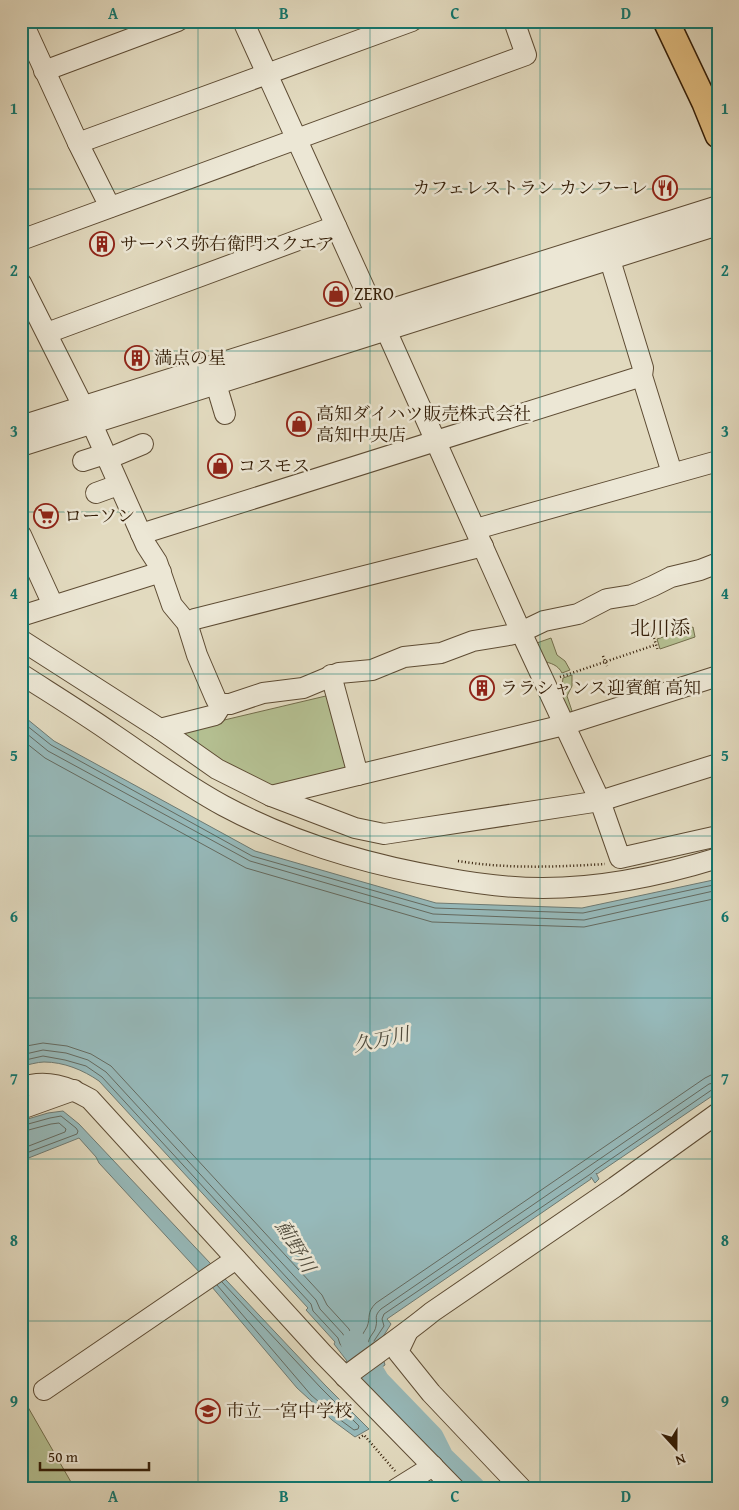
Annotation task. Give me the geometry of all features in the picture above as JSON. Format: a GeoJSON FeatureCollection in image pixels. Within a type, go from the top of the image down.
{"type":"FeatureCollection","features":[{"type":"Feature","properties":{"kind":"main road"},"geometry":{"type":"LineString","coordinates":[[666,21],[718,135]]}},
{"type":"Feature","properties":{"kind":"street"},"geometry":{"type":"LineString","coordinates":[[22,21],[78,143],[110,207]]}},
{"type":"Feature","properties":{"kind":"street"},"geometry":{"type":"LineString","coordinates":[[44,71],[178,21]]}},
{"type":"Feature","properties":{"kind":"street"},"geometry":{"type":"LineString","coordinates":[[243,21],[436,441],[544,682],[575,718],[600,801],[620,858],[718,836]]}},
{"type":"Feature","properties":{"kind":"street"},"geometry":{"type":"LineString","coordinates":[[78,143],[412,21]]}},
{"type":"Feature","properties":{"kind":"street"},"geometry":{"type":"LineString","coordinates":[[21,240],[526,55],[514,21]]}},
{"type":"Feature","properties":{"kind":"street"},"geometry":{"type":"LineString","coordinates":[[21,446],[87,416],[381,322],[718,206]]}},
{"type":"Feature","properties":{"kind":"street"},"geometry":{"type":"LineString","coordinates":[[21,426],[87,416],[216,384],[381,322],[610,260],[718,225]]}},
{"type":"Feature","properties":{"kind":"street"},"geometry":{"type":"LineString","coordinates":[[47,333],[336,226]]}},
{"type":"Feature","properties":{"kind":"street"},"geometry":{"type":"LineString","coordinates":[[610,260],[643,368],[642,376],[672,473]]}},
{"type":"Feature","properties":{"kind":"street"},"geometry":{"type":"LineString","coordinates":[[21,283],[47,333],[56,370],[87,416],[141,534],[161,572],[172,605],[187,623],[200,664],[215,697],[222,704],[237,702],[263,693],[303,688],[332,675],[372,670],[404,657],[441,653],[473,641],[522,632],[544,621],[578,614],[607,599],[632,595],[671,577],[700,570],[718,563]]}},
{"type":"Feature","properties":{"kind":"street"},"geometry":{"type":"LineString","coordinates":[[141,534],[642,376]]}},
{"type":"Feature","properties":{"kind":"street"},"geometry":{"type":"LineString","coordinates":[[216,384],[225,414]]}},
{"type":"Feature","properties":{"kind":"street"},"geometry":{"type":"LineString","coordinates":[[83,461],[106,457],[143,444]]}},
{"type":"Feature","properties":{"kind":"street"},"geometry":{"type":"LineString","coordinates":[[187,623],[195,619],[480,538],[672,473],[718,461]]}},
{"type":"Feature","properties":{"kind":"street"},"geometry":{"type":"LineString","coordinates":[[96,493],[118,485]]}},
{"type":"Feature","properties":{"kind":"street"},"geometry":{"type":"LineString","coordinates":[[21,535],[53,605]]}},
{"type":"Feature","properties":{"kind":"street"},"geometry":{"type":"LineString","coordinates":[[21,616],[161,572]]}},
{"type":"Feature","properties":{"kind":"street"},"geometry":{"type":"LineString","coordinates":[[21,640],[160,729],[217,769],[271,796],[355,828],[384,834],[600,801],[718,764]]}},
{"type":"Feature","properties":{"kind":"street"},"geometry":{"type":"LineString","coordinates":[[271,796],[358,776],[575,718],[715,673]]}},
{"type":"Feature","properties":{"kind":"street"},"geometry":{"type":"LineString","coordinates":[[21,674],[185,783],[224,806],[272,830],[358,858],[412,872],[490,886],[543,888],[606,883],[646,877],[692,867],[718,858]]}},
{"type":"Feature","properties":{"kind":"street"},"geometry":{"type":"LineString","coordinates":[[332,675],[358,776]]}},
{"type":"Feature","properties":{"kind":"street"},"geometry":{"type":"LineString","coordinates":[[160,729],[215,716],[222,704]]}},
{"type":"Feature","properties":{"kind":"street"},"geometry":{"type":"LineString","coordinates":[[21,1088],[29,1085],[46,1084],[61,1086],[74,1090],[90,1099],[236,1260],[455,1489]]}},
{"type":"Feature","properties":{"kind":"street"},"geometry":{"type":"LineString","coordinates":[[21,1110],[74,1090]]}},
{"type":"Feature","properties":{"kind":"street"},"geometry":{"type":"LineString","coordinates":[[345,1376],[432,1312],[599,1198],[718,1113]]}},
{"type":"Feature","properties":{"kind":"street"},"geometry":{"type":"LineString","coordinates":[[44,1390],[236,1260]]}},
{"type":"Feature","properties":{"kind":"street"},"geometry":{"type":"LineString","coordinates":[[400,1337],[398,1352],[431,1393],[522,1489]]}},
{"type":"Feature","properties":{"kind":"street"},"geometry":{"type":"LineString","coordinates":[[401,1486],[433,1466]]}},
{"type":"Feature","properties":{"kind":"path"},"geometry":{"type":"LineString","coordinates":[[654,638],[658,651]]}},
{"type":"Feature","properties":{"kind":"path"},"geometry":{"type":"LineString","coordinates":[[544,682],[656,645]]}},
{"type":"Feature","properties":{"kind":"path"},"geometry":{"type":"LineString","coordinates":[[603,656],[607,666]]}},
{"type":"Feature","properties":{"kind":"path"},"geometry":{"type":"LineString","coordinates":[[359,1438],[364,1435],[401,1486]]}},
{"type":"Feature","properties":{"kind":"green space"},"geometry":{"type":"Polygon","coordinates":[[[693,627],[695,637],[660,649],[657,639],[693,627]]]}},
{"type":"Feature","properties":{"kind":"green space"},"geometry":{"type":"Polygon","coordinates":[[[551,638],[557,655],[565,661],[570,670],[562,673],[554,665],[542,661],[534,644],[551,638]]]}},
{"type":"Feature","properties":{"kind":"green space"},"geometry":{"type":"Polygon","coordinates":[[[572,675],[572,686],[567,696],[573,714],[571,715],[556,692],[562,686],[563,678],[572,675]]]}},
{"type":"Feature","properties":{"kind":"green space"},"geometry":{"type":"Polygon","coordinates":[[[330,695],[348,766],[344,772],[267,788],[181,737],[182,730],[330,695]]]}},
{"type":"Feature","properties":{"kind":"green space"},"geometry":{"type":"Polygon","coordinates":[[[21,1395],[75,1489],[21,1489],[21,1395]]]}},
{"type":"Feature","properties":{"kind":"water","name":"久万川"},"geometry":{"type":"Polygon","coordinates":[[[21,714],[54,741],[255,851],[436,903],[582,908],[718,879],[718,1092],[596,1173],[599,1179],[595,1183],[591,1177],[591,1179],[387,1319],[391,1324],[379,1343],[385,1365],[364,1379],[343,1363],[347,1361],[334,1344],[335,1342],[306,1310],[308,1308],[99,1081],[80,1070],[59,1063],[41,1062],[21,1066],[21,714]]]}},
{"type":"Feature","properties":{"kind":"water"},"geometry":{"type":"Polygon","coordinates":[[[63,1111],[79,1124],[325,1385],[369,1429],[355,1437],[332,1420],[297,1388],[201,1274],[99,1163],[79,1138],[21,1161],[21,1121],[48,1113],[63,1111]]]}},
{"type":"Feature","properties":{"kind":"waterway","name":"薊野川"},"geometry":{"type":"LineString","coordinates":[[354,1343],[377,1382],[431,1438],[441,1458],[473,1489]]}},
{"type":"Feature","properties":{"kind":"place","name":"カフェレストラン カンフーレ"},"geometry":{"type":"Point","coordinates":[665,188]}},
{"type":"Feature","properties":{"kind":"place","name":"サーパス弥右衛門スクエア"},"geometry":{"type":"Point","coordinates":[102,244]}},
{"type":"Feature","properties":{"kind":"place","name":"ZERO"},"geometry":{"type":"Point","coordinates":[336,294]}},
{"type":"Feature","properties":{"kind":"place","name":"満点の星"},"geometry":{"type":"Point","coordinates":[137,358]}},
{"type":"Feature","properties":{"kind":"place","name":"高知ダイハツ販売株式会社 高知中央店"},"geometry":{"type":"Point","coordinates":[299,424]}},
{"type":"Feature","properties":{"kind":"place","name":"コスモス"},"geometry":{"type":"Point","coordinates":[220,466]}},
{"type":"Feature","properties":{"kind":"place","name":"ローソン"},"geometry":{"type":"Point","coordinates":[46,516]}},
{"type":"Feature","properties":{"kind":"place","name":"ララシャンス迎賓館 高知"},"geometry":{"type":"Point","coordinates":[482,688]}},
{"type":"Feature","properties":{"kind":"place","name":"市立一宮中学校"},"geometry":{"type":"Point","coordinates":[208,1411]}},
{"type":"Feature","properties":{"kind":"district","name":"北川添"},"geometry":{"type":"Point","coordinates":[660,628]}}]}
